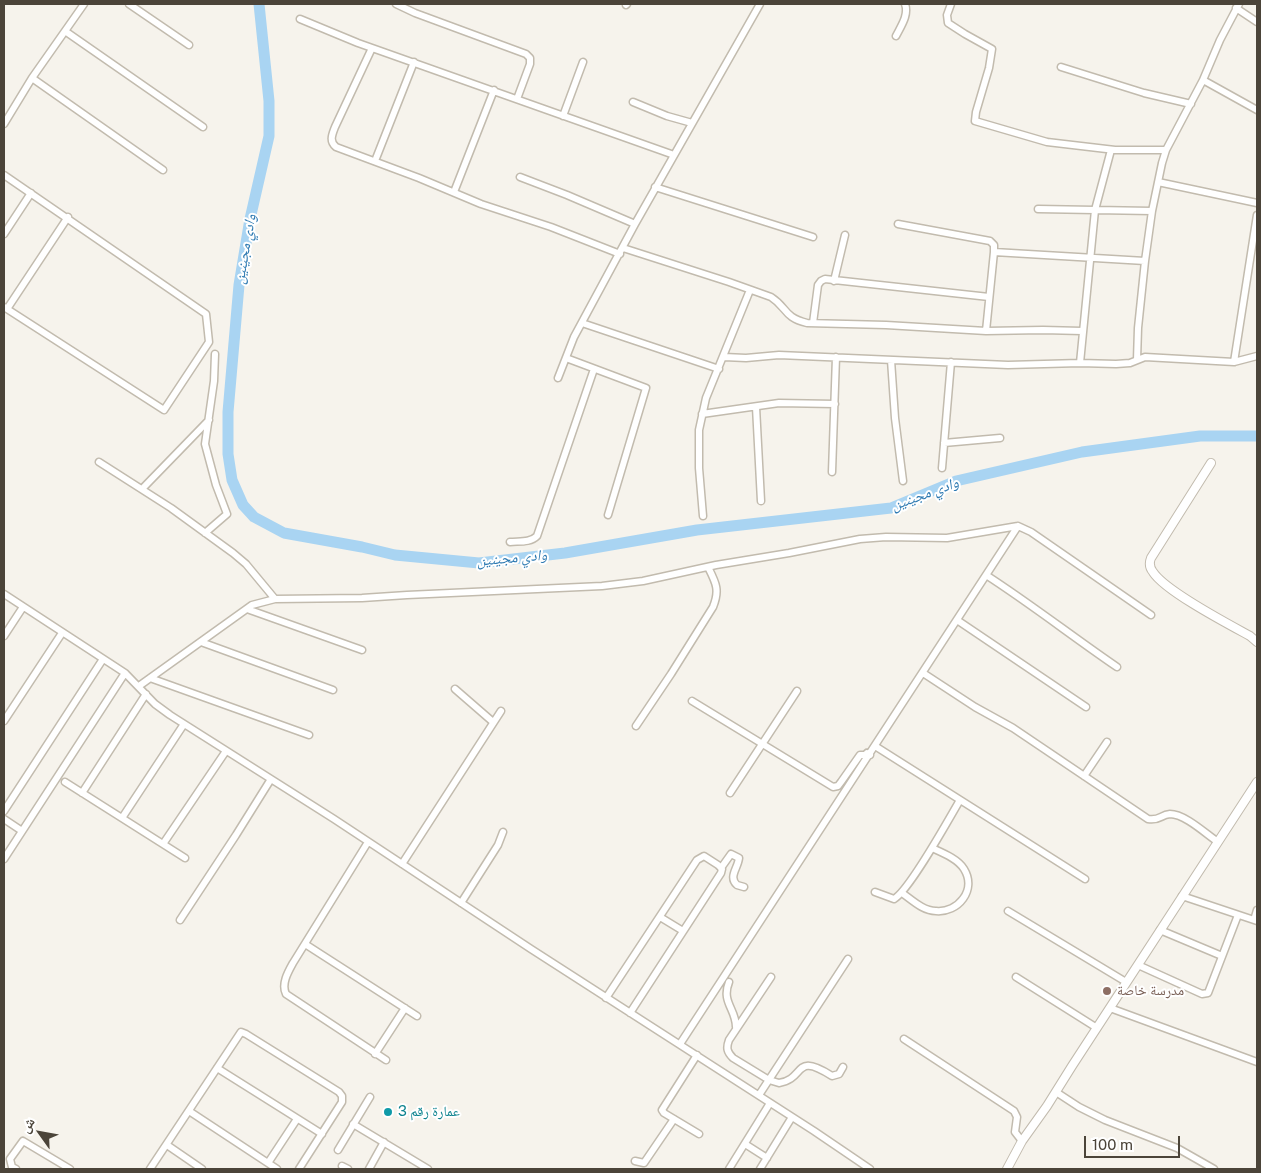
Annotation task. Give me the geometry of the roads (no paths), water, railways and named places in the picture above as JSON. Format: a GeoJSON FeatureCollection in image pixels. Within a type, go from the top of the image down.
{"type":"FeatureCollection","features":[{"type":"Feature","properties":{"kind":"street"},"geometry":{"type":"LineString","coordinates":[[4,124],[32,78],[84,4]]}},
{"type":"Feature","properties":{"kind":"street"},"geometry":{"type":"LineString","coordinates":[[129,4],[188,45]]}},
{"type":"Feature","properties":{"kind":"street"},"geometry":{"type":"LineString","coordinates":[[396,4],[415,13],[526,54],[530,58],[530,64],[517,99]]}},
{"type":"Feature","properties":{"kind":"street"},"geometry":{"type":"LineString","coordinates":[[558,378],[582,323],[635,224],[760,4]]}},
{"type":"Feature","properties":{"kind":"street"},"geometry":{"type":"LineString","coordinates":[[896,36],[905,18],[907,9],[905,4]]}},
{"type":"Feature","properties":{"kind":"street"},"geometry":{"type":"LineString","coordinates":[[951,4],[947,14],[948,22],[992,49],[975,121],[1047,142],[1111,150],[1166,150]]}},
{"type":"Feature","properties":{"kind":"street"},"geometry":{"type":"LineString","coordinates":[[1137,360],[1138,328],[1145,261],[1152,211],[1166,150],[1203,80],[1237,6],[1257,22]]}},
{"type":"Feature","properties":{"kind":"street"},"geometry":{"type":"LineString","coordinates":[[300,20],[372,48],[674,155]]}},
{"type":"Feature","properties":{"kind":"street"},"geometry":{"type":"LineString","coordinates":[[65,31],[203,127]]}},
{"type":"Feature","properties":{"kind":"street"},"geometry":{"type":"LineString","coordinates":[[372,48],[335,127],[331,139],[332,144],[336,147],[481,204],[621,251],[750,290],[778,301],[790,316],[796,320],[813,323],[986,331],[1082,331]]}},
{"type":"Feature","properties":{"kind":"street"},"geometry":{"type":"LineString","coordinates":[[375,161],[414,62]]}},
{"type":"Feature","properties":{"kind":"street"},"geometry":{"type":"LineString","coordinates":[[563,116],[583,62]]}},
{"type":"Feature","properties":{"kind":"street"},"geometry":{"type":"LineString","coordinates":[[1061,67],[1191,104]]}},
{"type":"Feature","properties":{"kind":"street"},"geometry":{"type":"LineString","coordinates":[[32,78],[163,170]]}},
{"type":"Feature","properties":{"kind":"street"},"geometry":{"type":"LineString","coordinates":[[1203,80],[1257,110]]}},
{"type":"Feature","properties":{"kind":"street"},"geometry":{"type":"LineString","coordinates":[[454,192],[494,90]]}},
{"type":"Feature","properties":{"kind":"street"},"geometry":{"type":"LineString","coordinates":[[633,102],[692,124]]}},
{"type":"Feature","properties":{"kind":"street"},"geometry":{"type":"LineString","coordinates":[[1080,363],[1096,210],[1111,150]]}},
{"type":"Feature","properties":{"kind":"street"},"geometry":{"type":"LineString","coordinates":[[4,175],[68,218],[206,314],[208,342],[164,410],[5,308],[68,218]]}},
{"type":"Feature","properties":{"kind":"street"},"geometry":{"type":"LineString","coordinates":[[520,177],[635,224]]}},
{"type":"Feature","properties":{"kind":"street"},"geometry":{"type":"LineString","coordinates":[[1158,182],[1257,203]]}},
{"type":"Feature","properties":{"kind":"street"},"geometry":{"type":"LineString","coordinates":[[655,187],[812,237]]}},
{"type":"Feature","properties":{"kind":"street"},"geometry":{"type":"LineString","coordinates":[[4,234],[31,193]]}},
{"type":"Feature","properties":{"kind":"street"},"geometry":{"type":"LineString","coordinates":[[1038,209],[1152,211]]}},
{"type":"Feature","properties":{"kind":"street"},"geometry":{"type":"LineString","coordinates":[[1234,362],[1254,251],[1257,215]]}},
{"type":"Feature","properties":{"kind":"street"},"geometry":{"type":"LineString","coordinates":[[898,224],[986,239],[994,245],[986,331]]}},
{"type":"Feature","properties":{"kind":"street"},"geometry":{"type":"LineString","coordinates":[[834,281],[845,235]]}},
{"type":"Feature","properties":{"kind":"street"},"geometry":{"type":"LineString","coordinates":[[994,252],[1145,261]]}},
{"type":"Feature","properties":{"kind":"street"},"geometry":{"type":"LineString","coordinates":[[813,323],[818,285],[825,279],[989,297]]}},
{"type":"Feature","properties":{"kind":"street"},"geometry":{"type":"LineString","coordinates":[[703,516],[699,468],[699,430],[702,414],[706,398],[750,290]]}},
{"type":"Feature","properties":{"kind":"street"},"geometry":{"type":"LineString","coordinates":[[582,323],[719,369]]}},
{"type":"Feature","properties":{"kind":"street"},"geometry":{"type":"LineString","coordinates":[[205,533],[225,516],[227,512],[216,485],[205,444],[214,381],[215,354]]}},
{"type":"Feature","properties":{"kind":"street"},"geometry":{"type":"LineString","coordinates":[[724,357],[746,358],[779,355],[1008,366],[1080,363],[1116,364],[1130,363],[1145,357],[1234,362],[1257,356]]}},
{"type":"Feature","properties":{"kind":"street"},"geometry":{"type":"LineString","coordinates":[[566,358],[646,388],[608,515]]}},
{"type":"Feature","properties":{"kind":"street"},"geometry":{"type":"LineString","coordinates":[[832,472],[836,358]]}},
{"type":"Feature","properties":{"kind":"street"},"geometry":{"type":"LineString","coordinates":[[891,360],[895,418],[903,481]]}},
{"type":"Feature","properties":{"kind":"street"},"geometry":{"type":"LineString","coordinates":[[942,468],[950,362]]}},
{"type":"Feature","properties":{"kind":"street"},"geometry":{"type":"LineString","coordinates":[[510,542],[528,541],[537,536],[594,369]]}},
{"type":"Feature","properties":{"kind":"street"},"geometry":{"type":"LineString","coordinates":[[702,414],[779,404],[835,404]]}},
{"type":"Feature","properties":{"kind":"street"},"geometry":{"type":"LineString","coordinates":[[756,406],[761,501]]}},
{"type":"Feature","properties":{"kind":"street"},"geometry":{"type":"LineString","coordinates":[[142,489],[209,419]]}},
{"type":"Feature","properties":{"kind":"street"},"geometry":{"type":"LineString","coordinates":[[944,443],[1000,438]]}},
{"type":"Feature","properties":{"kind":"street"},"geometry":{"type":"LineString","coordinates":[[99,462],[142,489],[246,564],[275,599]]}},
{"type":"Feature","properties":{"kind":"street"},"geometry":{"type":"LineString","coordinates":[[1211,463],[1151,558],[1150,566],[1156,577],[1174,590],[1257,642]]}},
{"type":"Feature","properties":{"kind":"street"},"geometry":{"type":"LineString","coordinates":[[680,1044],[1018,526]]}},
{"type":"Feature","properties":{"kind":"street"},"geometry":{"type":"LineString","coordinates":[[139,686],[247,608],[275,599],[362,598],[602,586],[860,539],[886,537],[947,538],[1018,526],[1031,532],[1151,615]]}},
{"type":"Feature","properties":{"kind":"street"},"geometry":{"type":"LineString","coordinates":[[636,726],[672,674],[713,607],[717,598],[717,590],[708,567]]}},
{"type":"Feature","properties":{"kind":"street"},"geometry":{"type":"LineString","coordinates":[[986,575],[1041,611],[1074,638],[1117,667]]}},
{"type":"Feature","properties":{"kind":"street"},"geometry":{"type":"LineString","coordinates":[[4,594],[125,673],[161,708],[184,724],[870,1169]]}},
{"type":"Feature","properties":{"kind":"street"},"geometry":{"type":"LineString","coordinates":[[4,636],[23,607]]}},
{"type":"Feature","properties":{"kind":"street"},"geometry":{"type":"LineString","coordinates":[[247,608],[362,650]]}},
{"type":"Feature","properties":{"kind":"street"},"geometry":{"type":"LineString","coordinates":[[957,620],[1086,707]]}},
{"type":"Feature","properties":{"kind":"street"},"geometry":{"type":"LineString","coordinates":[[4,721],[62,633]]}},
{"type":"Feature","properties":{"kind":"street"},"geometry":{"type":"LineString","coordinates":[[201,642],[333,690]]}},
{"type":"Feature","properties":{"kind":"street"},"geometry":{"type":"LineString","coordinates":[[4,811],[103,659]]}},
{"type":"Feature","properties":{"kind":"street"},"geometry":{"type":"LineString","coordinates":[[4,859],[125,673]]}},
{"type":"Feature","properties":{"kind":"street"},"geometry":{"type":"LineString","coordinates":[[923,673],[975,707],[1013,728],[1148,819],[1155,820],[1174,814],[1186,819],[1218,842]]}},
{"type":"Feature","properties":{"kind":"street"},"geometry":{"type":"LineString","coordinates":[[150,678],[309,735]]}},
{"type":"Feature","properties":{"kind":"street"},"geometry":{"type":"LineString","coordinates":[[455,689],[493,722]]}},
{"type":"Feature","properties":{"kind":"street"},"geometry":{"type":"LineString","coordinates":[[730,793],[797,691]]}},
{"type":"Feature","properties":{"kind":"street"},"geometry":{"type":"LineString","coordinates":[[82,793],[146,694]]}},
{"type":"Feature","properties":{"kind":"street"},"geometry":{"type":"LineString","coordinates":[[692,701],[834,787],[838,786],[860,755],[865,756],[867,753],[870,755]]}},
{"type":"Feature","properties":{"kind":"street"},"geometry":{"type":"LineString","coordinates":[[402,864],[500,711]]}},
{"type":"Feature","properties":{"kind":"street"},"geometry":{"type":"LineString","coordinates":[[122,818],[184,724]]}},
{"type":"Feature","properties":{"kind":"street"},"geometry":{"type":"LineString","coordinates":[[1084,776],[1107,742]]}},
{"type":"Feature","properties":{"kind":"street"},"geometry":{"type":"LineString","coordinates":[[875,746],[1085,879]]}},
{"type":"Feature","properties":{"kind":"street"},"geometry":{"type":"LineString","coordinates":[[163,844],[226,751]]}},
{"type":"Feature","properties":{"kind":"street"},"geometry":{"type":"LineString","coordinates":[[180,920],[271,779]]}},
{"type":"Feature","properties":{"kind":"street"},"geometry":{"type":"LineString","coordinates":[[65,782],[185,858]]}},
{"type":"Feature","properties":{"kind":"street"},"geometry":{"type":"LineString","coordinates":[[1008,1169],[1022,1140],[1056,1092],[1257,782]]}},
{"type":"Feature","properties":{"kind":"street"},"geometry":{"type":"LineString","coordinates":[[875,892],[894,899],[902,894],[960,800]]}},
{"type":"Feature","properties":{"kind":"street"},"geometry":{"type":"LineString","coordinates":[[4,819],[22,830]]}},
{"type":"Feature","properties":{"kind":"street"},"geometry":{"type":"LineString","coordinates":[[460,903],[498,845],[503,832]]}},
{"type":"Feature","properties":{"kind":"street"},"geometry":{"type":"LineString","coordinates":[[368,842],[288,972],[284,992],[386,1060]]}},
{"type":"Feature","properties":{"kind":"street"},"geometry":{"type":"LineString","coordinates":[[902,894],[935,912],[957,907],[964,900],[967,889],[965,870],[958,863],[932,848]]}},
{"type":"Feature","properties":{"kind":"street"},"geometry":{"type":"LineString","coordinates":[[630,1013],[721,873],[721,868],[731,854],[739,858],[734,881],[737,886],[744,887]]}},
{"type":"Feature","properties":{"kind":"street"},"geometry":{"type":"LineString","coordinates":[[606,998],[699,858],[704,856],[721,868]]}},
{"type":"Feature","properties":{"kind":"street"},"geometry":{"type":"LineString","coordinates":[[1182,896],[1256,920],[1257,910]]}},
{"type":"Feature","properties":{"kind":"street"},"geometry":{"type":"LineString","coordinates":[[1008,911],[1126,982]]}},
{"type":"Feature","properties":{"kind":"street"},"geometry":{"type":"LineString","coordinates":[[1138,965],[1202,994],[1208,993],[1238,915]]}},
{"type":"Feature","properties":{"kind":"street"},"geometry":{"type":"LineString","coordinates":[[660,917],[683,932]]}},
{"type":"Feature","properties":{"kind":"street"},"geometry":{"type":"LineString","coordinates":[[1160,930],[1222,956]]}},
{"type":"Feature","properties":{"kind":"street"},"geometry":{"type":"LineString","coordinates":[[305,944],[418,1016]]}},
{"type":"Feature","properties":{"kind":"street"},"geometry":{"type":"LineString","coordinates":[[758,1096],[848,959]]}},
{"type":"Feature","properties":{"kind":"street"},"geometry":{"type":"LineString","coordinates":[[771,976],[726,1046],[729,1053],[733,1058],[775,1082],[784,1082],[805,1066],[815,1066],[832,1076],[839,1074],[843,1067]]}},
{"type":"Feature","properties":{"kind":"street"},"geometry":{"type":"LineString","coordinates":[[1016,977],[1097,1028]]}},
{"type":"Feature","properties":{"kind":"street"},"geometry":{"type":"LineString","coordinates":[[729,982],[726,994],[735,1017],[736,1028]]}},
{"type":"Feature","properties":{"kind":"street"},"geometry":{"type":"LineString","coordinates":[[375,1054],[405,1008]]}},
{"type":"Feature","properties":{"kind":"street"},"geometry":{"type":"LineString","coordinates":[[1110,1008],[1257,1062]]}},
{"type":"Feature","properties":{"kind":"street"},"geometry":{"type":"LineString","coordinates":[[150,1169],[241,1032],[339,1092],[342,1096],[342,1102],[299,1169]]}},
{"type":"Feature","properties":{"kind":"street"},"geometry":{"type":"LineString","coordinates":[[904,1040],[1014,1111],[1017,1117],[1015,1132],[1022,1140]]}},
{"type":"Feature","properties":{"kind":"street"},"geometry":{"type":"LineString","coordinates":[[697,1055],[662,1110],[698,1134]]}},
{"type":"Feature","properties":{"kind":"street"},"geometry":{"type":"LineString","coordinates":[[217,1068],[322,1134]]}},
{"type":"Feature","properties":{"kind":"street"},"geometry":{"type":"LineString","coordinates":[[1056,1092],[1079,1107],[1106,1120],[1177,1148],[1214,1169]]}},
{"type":"Feature","properties":{"kind":"street"},"geometry":{"type":"LineString","coordinates":[[338,1150],[370,1097]]}},
{"type":"Feature","properties":{"kind":"street"},"geometry":{"type":"LineString","coordinates":[[729,1169],[770,1103]]}},
{"type":"Feature","properties":{"kind":"street"},"geometry":{"type":"LineString","coordinates":[[189,1111],[277,1169]]}},
{"type":"Feature","properties":{"kind":"street"},"geometry":{"type":"LineString","coordinates":[[760,1169],[792,1117]]}},
{"type":"Feature","properties":{"kind":"street"},"geometry":{"type":"LineString","coordinates":[[268,1163],[297,1119]]}},
{"type":"Feature","properties":{"kind":"street"},"geometry":{"type":"LineString","coordinates":[[635,1161],[644,1163],[674,1119]]}},
{"type":"Feature","properties":{"kind":"street"},"geometry":{"type":"LineString","coordinates":[[353,1124],[384,1142],[418,1167],[428,1169]]}},
{"type":"Feature","properties":{"kind":"street"},"geometry":{"type":"LineString","coordinates":[[16,1169],[12,1167],[10,1159],[23,1141],[26,1141],[70,1169]]}},
{"type":"Feature","properties":{"kind":"street"},"geometry":{"type":"LineString","coordinates":[[369,1169],[384,1142]]}},
{"type":"Feature","properties":{"kind":"street"},"geometry":{"type":"LineString","coordinates":[[745,1144],[767,1158]]}},
{"type":"Feature","properties":{"kind":"street"},"geometry":{"type":"LineString","coordinates":[[167,1145],[202,1169]]}},
{"type":"Feature","properties":{"kind":"waterway","name":"وادي مجينين"},"geometry":{"type":"LineString","coordinates":[[259,4],[269,101],[269,136],[250,219],[239,285],[228,412],[228,454],[232,480],[243,505],[254,517],[284,533],[395,555],[479,563],[565,553],[697,530],[891,508],[956,481],[1082,452],[1200,436],[1257,436]]}},
{"type":"Feature","properties":{"kind":"place","name":"مدرسة خاصة"},"geometry":{"type":"Point","coordinates":[1107,991]}},
{"type":"Feature","properties":{"kind":"place","name":"عمارة رقم 3"},"geometry":{"type":"Point","coordinates":[388,1112]}}]}
